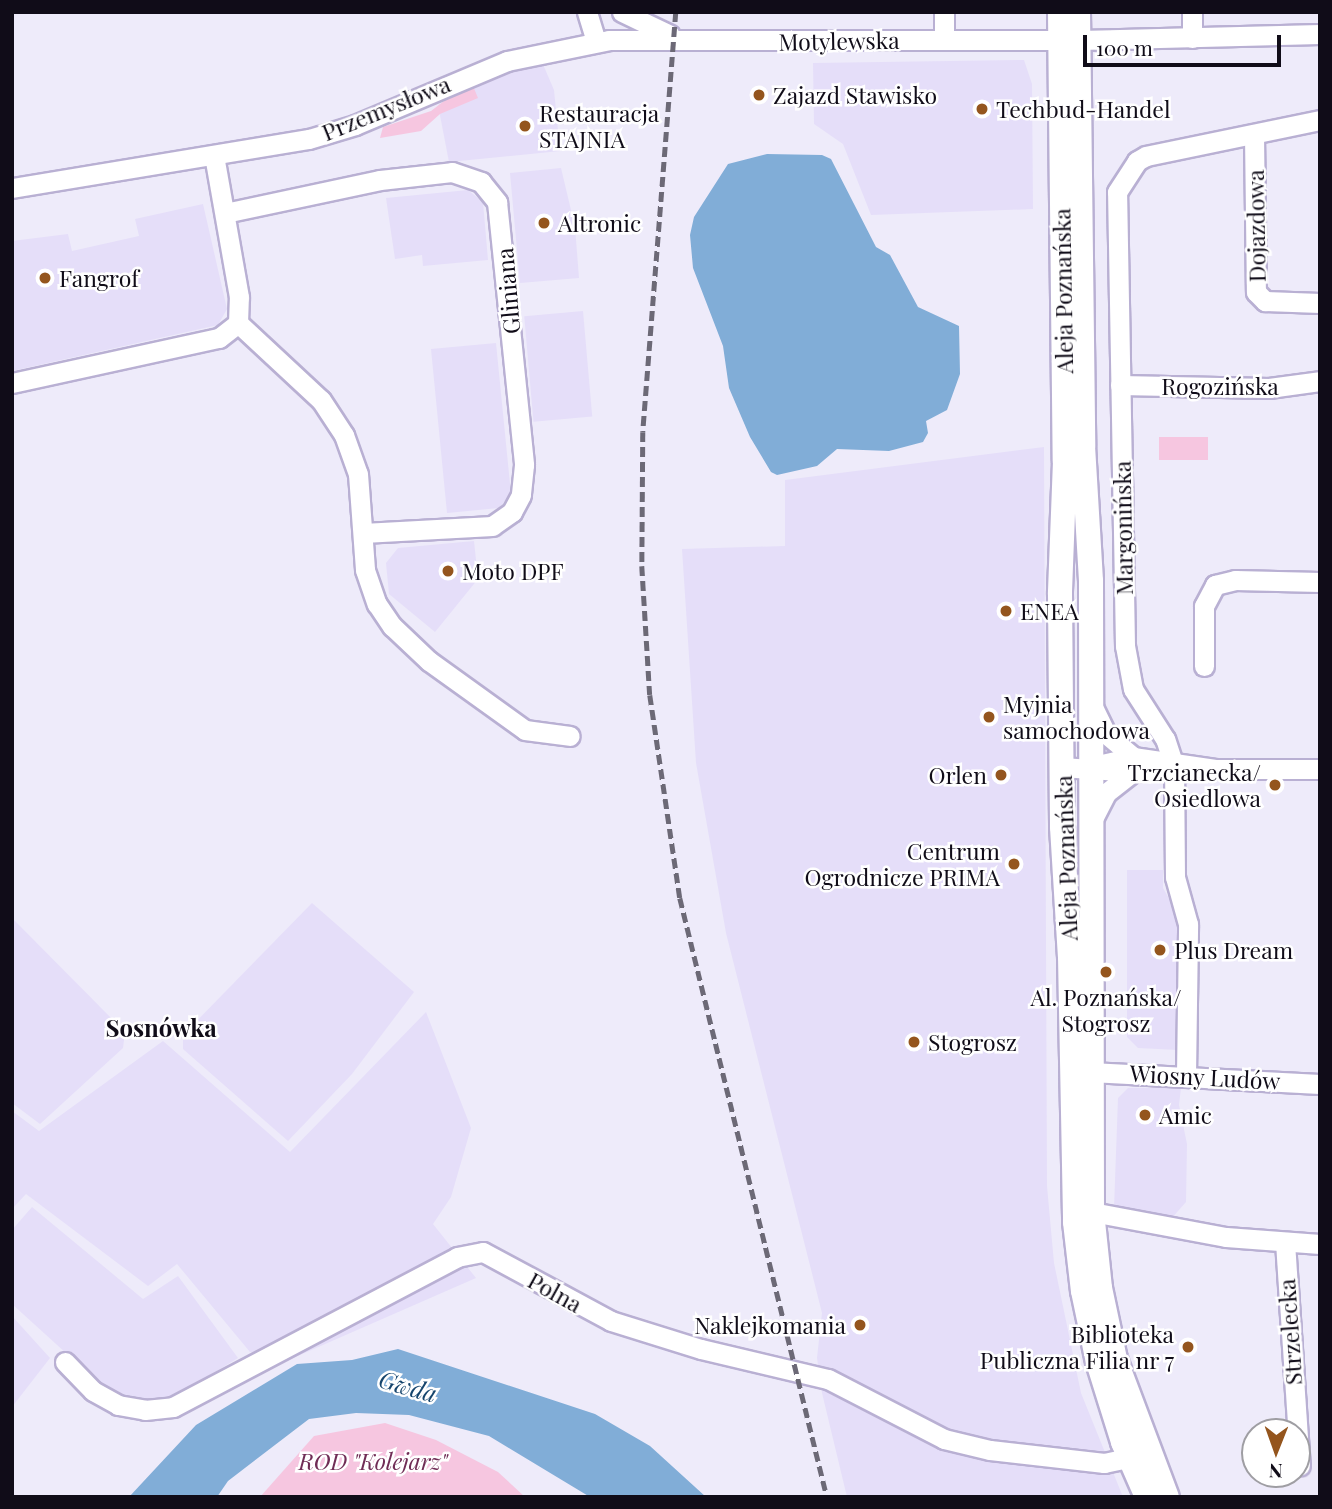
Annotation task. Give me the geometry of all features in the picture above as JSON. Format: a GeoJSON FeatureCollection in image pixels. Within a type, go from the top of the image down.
{"type":"FeatureCollection","features":[{"type":"Feature","properties":{"kind":"main road","name":"Aleja Poznańska"},"geometry":{"type":"LineString","coordinates":[[1060,12],[1070,40],[1092,653],[1092,1212],[1106,1322],[1147,1497]]}},
{"type":"Feature","properties":{"kind":"main road","name":"Aleja Poznańska"},"geometry":{"type":"LineString","coordinates":[[1079,12],[1070,40],[1065,469],[1060,612],[1062,766],[1077,1249],[1092,1338],[1136,1447],[1167,1497]]}},
{"type":"Feature","properties":{"kind":"main road"},"geometry":{"type":"LineString","coordinates":[[1060,612],[1079,621],[1092,653]]}},
{"type":"Feature","properties":{"kind":"street"},"geometry":{"type":"LineString","coordinates":[[587,12],[603,40]]}},
{"type":"Feature","properties":{"kind":"street"},"geometry":{"type":"LineString","coordinates":[[603,40],[612,12]]}},
{"type":"Feature","properties":{"kind":"street","name":"Motylewska"},"geometry":{"type":"LineString","coordinates":[[622,12],[674,37],[768,42],[1070,40],[1320,34]]}},
{"type":"Feature","properties":{"kind":"street"},"geometry":{"type":"LineString","coordinates":[[944,12],[944,39]]}},
{"type":"Feature","properties":{"kind":"street"},"geometry":{"type":"LineString","coordinates":[[1192,12],[1192,38]]}},
{"type":"Feature","properties":{"kind":"street","name":"Przemysłowa"},"geometry":{"type":"LineString","coordinates":[[12,188],[214,156],[330,134],[485,68],[603,40],[674,37]]}},
{"type":"Feature","properties":{"kind":"street","name":"Margonińska"},"geometry":{"type":"LineString","coordinates":[[1186,1075],[1188,924],[1175,877],[1174,766],[1165,739],[1133,689],[1126,658],[1118,187],[1137,161],[1146,156],[1320,120]]}},
{"type":"Feature","properties":{"kind":"street","name":"Dojazdowa"},"geometry":{"type":"LineString","coordinates":[[1254,134],[1256,292],[1265,301],[1320,303]]}},
{"type":"Feature","properties":{"kind":"street"},"geometry":{"type":"LineString","coordinates":[[12,383],[219,338],[238,323],[241,311],[214,156]]}},
{"type":"Feature","properties":{"kind":"street","name":"Gliniana"},"geometry":{"type":"LineString","coordinates":[[225,213],[380,180],[452,172],[481,182],[497,202],[524,465],[521,495],[512,512],[492,526],[363,533]]}},
{"type":"Feature","properties":{"kind":"street"},"geometry":{"type":"LineString","coordinates":[[238,323],[320,400],[344,435],[358,474],[365,570],[374,595],[407,643],[525,730],[570,736]]}},
{"type":"Feature","properties":{"kind":"street","name":"Rogozińska"},"geometry":{"type":"LineString","coordinates":[[1120,385],[1269,388],[1320,380]]}},
{"type":"Feature","properties":{"kind":"street"},"geometry":{"type":"LineString","coordinates":[[1204,666],[1204,606],[1215,585],[1235,580],[1320,582]]}},
{"type":"Feature","properties":{"kind":"street"},"geometry":{"type":"LineString","coordinates":[[1093,707],[1106,734],[1133,765]]}},
{"type":"Feature","properties":{"kind":"street"},"geometry":{"type":"LineString","coordinates":[[1094,817],[1107,793],[1133,765]]}},
{"type":"Feature","properties":{"kind":"street"},"geometry":{"type":"LineString","coordinates":[[1062,766],[1320,769]]}},
{"type":"Feature","properties":{"kind":"street","name":"Wiosny Ludów"},"geometry":{"type":"LineString","coordinates":[[1090,1072],[1320,1084]]}},
{"type":"Feature","properties":{"kind":"street"},"geometry":{"type":"LineString","coordinates":[[1092,1212],[1226,1237],[1320,1244]]}},
{"type":"Feature","properties":{"kind":"street","name":"Strzelecka"},"geometry":{"type":"LineString","coordinates":[[1285,1242],[1297,1418]]}},
{"type":"Feature","properties":{"kind":"street","name":"Polna"},"geometry":{"type":"LineString","coordinates":[[65,1362],[112,1403],[145,1410],[173,1407],[457,1257],[483,1252],[611,1321],[691,1346],[828,1379],[944,1439],[990,1450],[1080,1460],[1136,1447]]}},
{"type":"Feature","properties":{"kind":"shaded area"},"geometry":{"type":"Polygon","coordinates":[[[1024,60],[1032,84],[1033,209],[871,215],[843,144],[814,124],[813,63],[1024,60]]]}},
{"type":"Feature","properties":{"kind":"shaded area"},"geometry":{"type":"Polygon","coordinates":[[[542,62],[554,90],[560,151],[449,162],[438,105],[489,79],[542,62]]]}},
{"type":"Feature","properties":{"kind":"shaded area"},"geometry":{"type":"Polygon","coordinates":[[[561,168],[575,227],[579,278],[520,283],[510,173],[561,168]]]}},
{"type":"Feature","properties":{"kind":"shaded area"},"geometry":{"type":"Polygon","coordinates":[[[468,190],[483,202],[488,260],[423,266],[422,255],[395,259],[386,198],[468,190]]]}},
{"type":"Feature","properties":{"kind":"shaded area"},"geometry":{"type":"Polygon","coordinates":[[[203,204],[227,309],[218,325],[12,371],[12,241],[68,234],[72,251],[139,236],[135,219],[203,204]]]}},
{"type":"Feature","properties":{"kind":"shaded area"},"geometry":{"type":"Polygon","coordinates":[[[583,311],[592,417],[533,422],[524,316],[583,311]]]}},
{"type":"Feature","properties":{"kind":"shaded area"},"geometry":{"type":"Polygon","coordinates":[[[496,343],[511,494],[499,508],[447,513],[431,349],[496,343]]]}},
{"type":"Feature","properties":{"kind":"shaded area"},"geometry":{"type":"Polygon","coordinates":[[[1044,447],[1047,1186],[1054,1263],[1081,1393],[1123,1497],[847,1497],[822,1393],[817,1358],[822,1313],[726,933],[696,763],[682,549],[785,546],[785,480],[1044,447]]]}},
{"type":"Feature","properties":{"kind":"shaded area"},"geometry":{"type":"Polygon","coordinates":[[[474,541],[478,579],[435,632],[389,594],[386,563],[398,548],[474,541]]]}},
{"type":"Feature","properties":{"kind":"shaded area"},"geometry":{"type":"Polygon","coordinates":[[[1127,870],[1163,870],[1163,888],[1179,916],[1178,1050],[1138,1048],[1127,1037],[1127,870]]]}},
{"type":"Feature","properties":{"kind":"shaded area"},"geometry":{"type":"Polygon","coordinates":[[[312,903],[414,992],[352,1074],[288,1141],[183,1049],[183,1035],[312,903]]]}},
{"type":"Feature","properties":{"kind":"shaded area"},"geometry":{"type":"Polygon","coordinates":[[[12,918],[125,1032],[123,1048],[40,1124],[12,1103],[12,918]]]}},
{"type":"Feature","properties":{"kind":"shaded area"},"geometry":{"type":"Polygon","coordinates":[[[426,1012],[471,1128],[451,1197],[433,1224],[476,1278],[284,1362],[250,1352],[177,1264],[148,1286],[26,1194],[12,1209],[12,1111],[39,1131],[163,1041],[290,1152],[426,1012]]]}},
{"type":"Feature","properties":{"kind":"shaded area"},"geometry":{"type":"Polygon","coordinates":[[[1128,1088],[1181,1088],[1179,1105],[1187,1144],[1186,1202],[1171,1219],[1114,1208],[1118,1098],[1128,1088]]]}},
{"type":"Feature","properties":{"kind":"shaded area"},"geometry":{"type":"Polygon","coordinates":[[[32,1207],[143,1299],[178,1276],[238,1358],[179,1394],[159,1401],[135,1403],[100,1384],[12,1304],[12,1230],[32,1207]]]}},
{"type":"Feature","properties":{"kind":"shaded area"},"geometry":{"type":"Polygon","coordinates":[[[12,1316],[50,1358],[12,1407],[12,1316]]]}},
{"type":"Feature","properties":{"kind":"green space"},"geometry":{"type":"Polygon","coordinates":[[[473,86],[478,98],[440,114],[421,131],[380,138],[383,127],[431,111],[453,94],[473,86]]]}},
{"type":"Feature","properties":{"kind":"green space"},"geometry":{"type":"Polygon","coordinates":[[[1159,437],[1208,437],[1208,460],[1159,460],[1159,437]]]}},
{"type":"Feature","properties":{"kind":"green space","name":"ROD \"Kolejarz\""},"geometry":{"type":"Polygon","coordinates":[[[385,1423],[436,1440],[498,1472],[525,1497],[260,1497],[314,1436],[385,1423]]]}},
{"type":"Feature","properties":{"kind":"water"},"geometry":{"type":"Polygon","coordinates":[[[767,154],[822,155],[831,159],[876,247],[890,255],[918,307],[959,326],[960,374],[947,410],[926,421],[928,433],[923,442],[889,451],[837,449],[817,466],[777,475],[771,472],[750,437],[729,388],[723,346],[693,268],[690,235],[694,217],[728,164],[767,154]]]}},
{"type":"Feature","properties":{"kind":"water","name":"Gwda"},"geometry":{"type":"Polygon","coordinates":[[[398,1349],[595,1414],[650,1446],[706,1497],[590,1497],[489,1436],[409,1415],[356,1413],[309,1419],[228,1481],[217,1497],[129,1497],[196,1425],[297,1364],[352,1360],[398,1349]]]}},
{"type":"Feature","properties":{"kind":"railway"},"geometry":{"type":"LineString","coordinates":[[676,12],[643,432],[642,566],[650,695],[680,898],[827,1497]]}},
{"type":"Feature","properties":{"kind":"place","name":"Zajazd Stawisko"},"geometry":{"type":"Point","coordinates":[759,95]}},
{"type":"Feature","properties":{"kind":"place","name":"Techbud-Handel"},"geometry":{"type":"Point","coordinates":[982,109]}},
{"type":"Feature","properties":{"kind":"place","name":"Restauracja STAJNIA"},"geometry":{"type":"Point","coordinates":[525,126]}},
{"type":"Feature","properties":{"kind":"place","name":"Altronic"},"geometry":{"type":"Point","coordinates":[544,223]}},
{"type":"Feature","properties":{"kind":"place","name":"Fangrof"},"geometry":{"type":"Point","coordinates":[45,278]}},
{"type":"Feature","properties":{"kind":"place","name":"Moto DPF"},"geometry":{"type":"Point","coordinates":[448,571]}},
{"type":"Feature","properties":{"kind":"place","name":"ENEA"},"geometry":{"type":"Point","coordinates":[1006,611]}},
{"type":"Feature","properties":{"kind":"place","name":"Myjnia samochodowa"},"geometry":{"type":"Point","coordinates":[989,717]}},
{"type":"Feature","properties":{"kind":"place","name":"Orlen"},"geometry":{"type":"Point","coordinates":[1001,775]}},
{"type":"Feature","properties":{"kind":"place","name":"Trzcianecka/ Osiedlowa"},"geometry":{"type":"Point","coordinates":[1275,785]}},
{"type":"Feature","properties":{"kind":"place","name":"Centrum Ogrodnicze PRIMA"},"geometry":{"type":"Point","coordinates":[1014,864]}},
{"type":"Feature","properties":{"kind":"place","name":"Plus Dream"},"geometry":{"type":"Point","coordinates":[1160,950]}},
{"type":"Feature","properties":{"kind":"place","name":"Al. Poznańska/ Stogrosz"},"geometry":{"type":"Point","coordinates":[1106,972]}},
{"type":"Feature","properties":{"kind":"place","name":"Stogrosz"},"geometry":{"type":"Point","coordinates":[914,1042]}},
{"type":"Feature","properties":{"kind":"place","name":"Amic"},"geometry":{"type":"Point","coordinates":[1145,1115]}},
{"type":"Feature","properties":{"kind":"place","name":"Naklejkomania"},"geometry":{"type":"Point","coordinates":[860,1325]}},
{"type":"Feature","properties":{"kind":"place","name":"Biblioteka Publiczna Filia nr 7"},"geometry":{"type":"Point","coordinates":[1188,1347]}},
{"type":"Feature","properties":{"kind":"district","name":"Sosnówka"},"geometry":{"type":"Point","coordinates":[161,1028]}}]}
